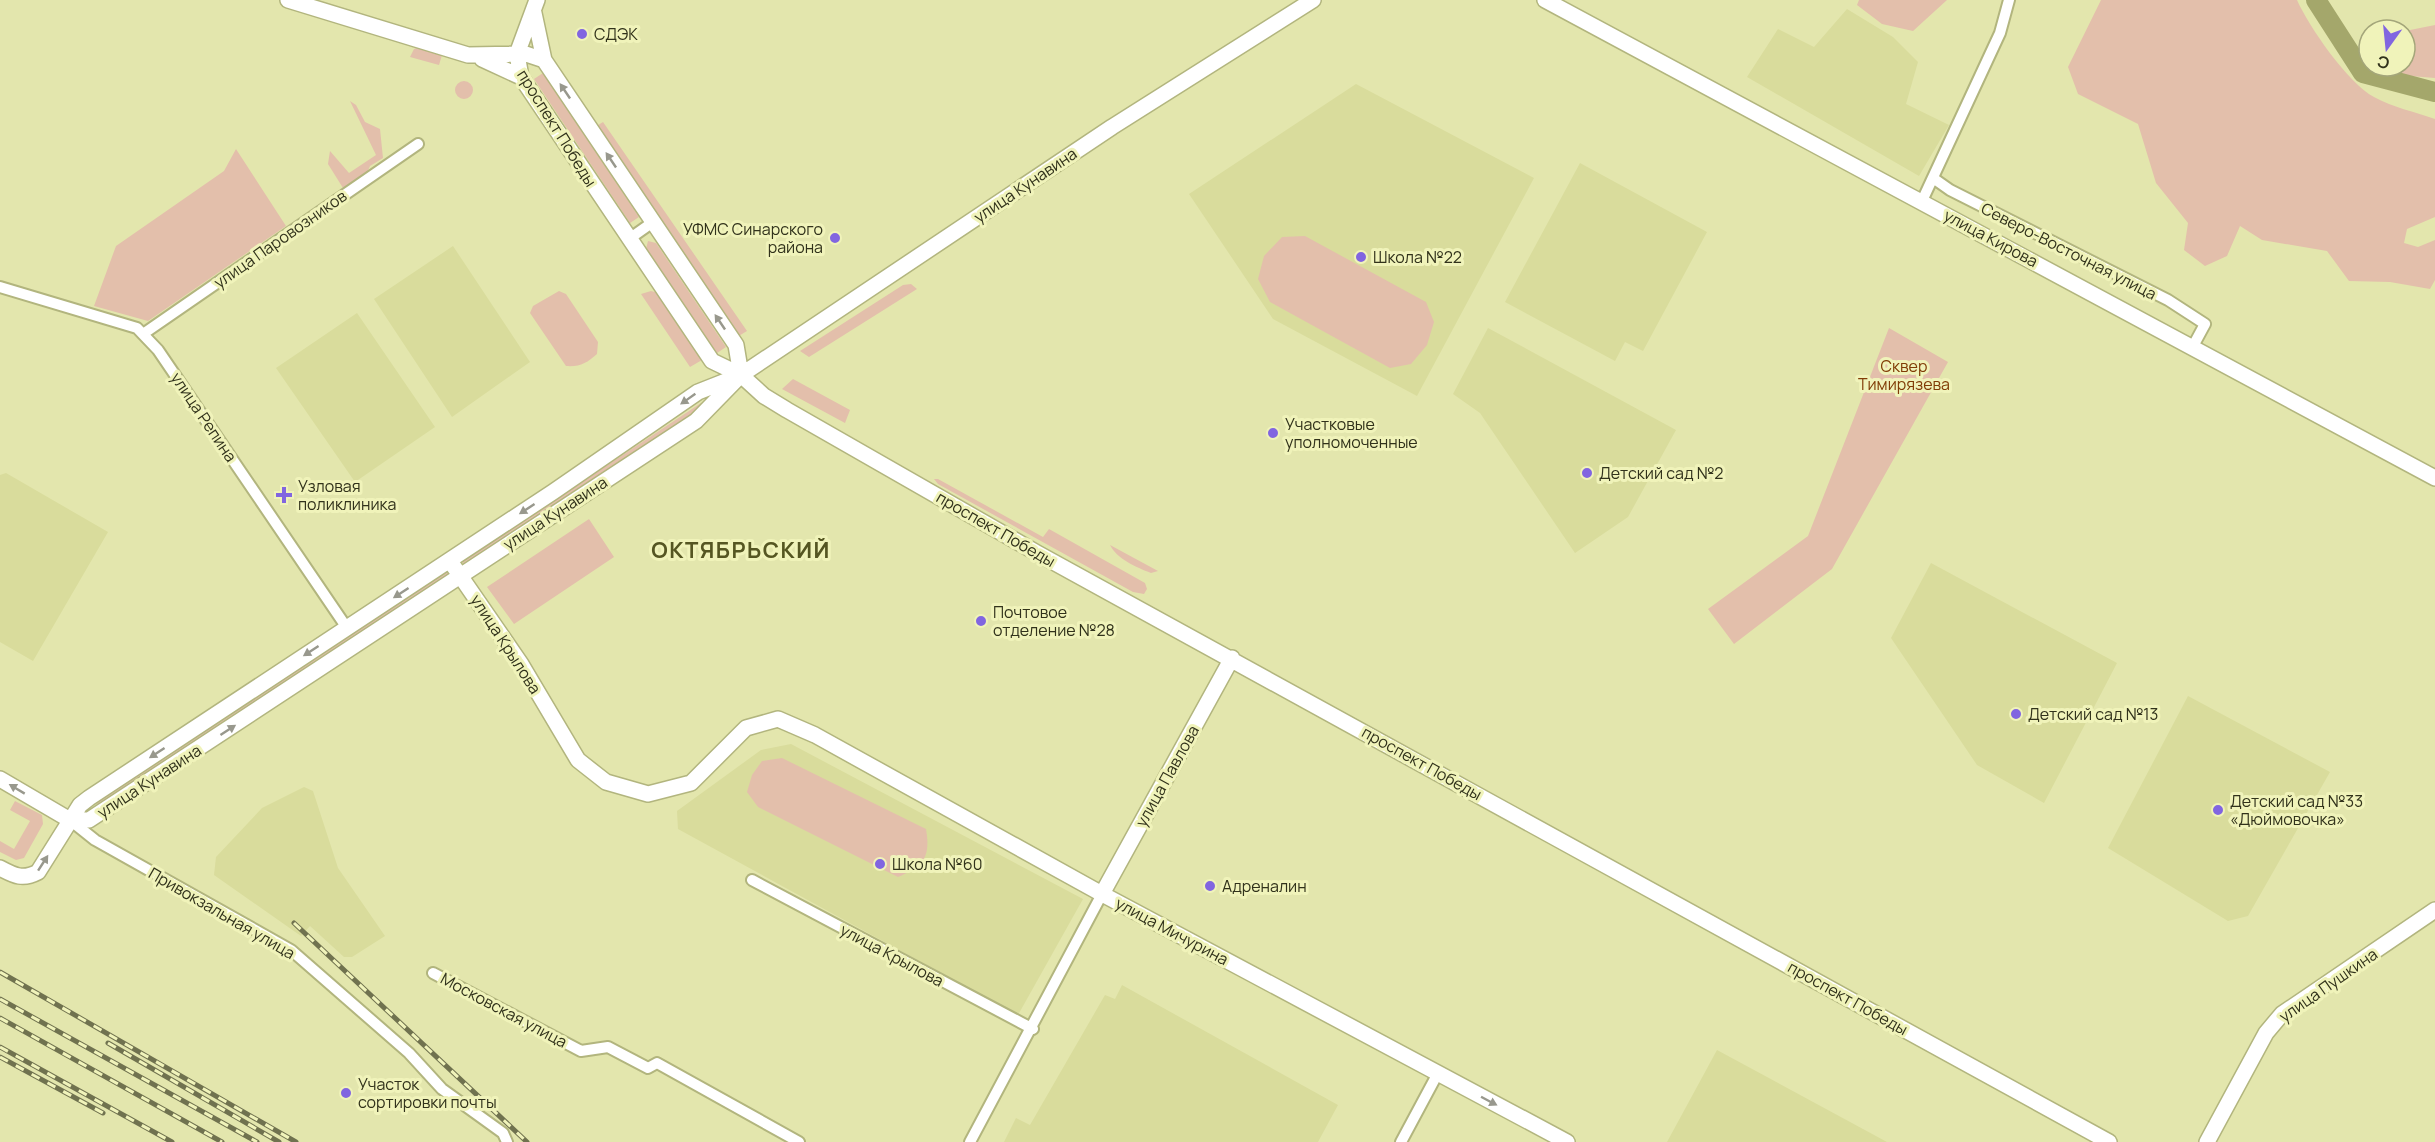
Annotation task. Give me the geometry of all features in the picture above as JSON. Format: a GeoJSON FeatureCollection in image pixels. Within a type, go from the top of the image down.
{"type":"FeatureCollection","features":[{"type":"Feature","properties":{"kind":"street"},"geometry":{"type":"LineString","coordinates":[[288,0],[497,64],[521,77]]}},
{"type":"Feature","properties":{"kind":"street","name":"улица Кунавина"},"geometry":{"type":"LineString","coordinates":[[70,820],[89,820],[94,817],[696,421],[741,375],[1112,127],[1313,0]]}},
{"type":"Feature","properties":{"kind":"street","name":"улица Кирова"},"geometry":{"type":"LineString","coordinates":[[1545,0],[2435,478]]}},
{"type":"Feature","properties":{"kind":"street"},"geometry":{"type":"LineString","coordinates":[[1922,201],[2000,33],[2009,0]]}},
{"type":"Feature","properties":{"kind":"street","name":"проспект Победы"},"geometry":{"type":"LineString","coordinates":[[536,5],[537,38],[544,60],[736,345],[741,375]]}},
{"type":"Feature","properties":{"kind":"street","name":"проспект Победы"},"geometry":{"type":"LineString","coordinates":[[536,5],[517,54],[521,77],[712,362],[741,375],[764,396],[787,411],[1037,553],[1232,658],[2109,1142]]}},
{"type":"Feature","properties":{"kind":"street"},"geometry":{"type":"LineString","coordinates":[[468,55],[517,54],[544,60]]}},
{"type":"Feature","properties":{"kind":"street","name":"улица Паровозников"},"geometry":{"type":"LineString","coordinates":[[142,334],[418,144]]}},
{"type":"Feature","properties":{"kind":"street","name":"Северо-Восточная улица"},"geometry":{"type":"LineString","coordinates":[[1933,178],[1960,196],[2168,300],[2205,324],[2192,348]]}},
{"type":"Feature","properties":{"kind":"street"},"geometry":{"type":"LineString","coordinates":[[629,239],[653,222]]}},
{"type":"Feature","properties":{"kind":"street","name":"улица Репина"},"geometry":{"type":"LineString","coordinates":[[0,286],[137,328],[158,350],[347,628]]}},
{"type":"Feature","properties":{"kind":"street","name":"улица Кунавина"},"geometry":{"type":"LineString","coordinates":[[70,820],[80,805],[89,798],[450,561],[698,392],[741,375]]}},
{"type":"Feature","properties":{"kind":"street","name":"улица Крылова"},"geometry":{"type":"LineString","coordinates":[[450,561],[521,664],[578,760],[606,782],[648,794],[691,783],[746,728],[778,719]]}},
{"type":"Feature","properties":{"kind":"street","name":"улица Павлова"},"geometry":{"type":"LineString","coordinates":[[1102,894],[1232,658]]}},
{"type":"Feature","properties":{"kind":"street","name":"улица Мичурина"},"geometry":{"type":"LineString","coordinates":[[778,719],[816,735],[1102,894],[1562,1141]]}},
{"type":"Feature","properties":{"kind":"street","name":"Привокзальная улица"},"geometry":{"type":"LineString","coordinates":[[0,779],[70,820],[95,840],[291,950],[409,1053],[442,1089],[502,1133],[507,1142]]}},
{"type":"Feature","properties":{"kind":"street"},"geometry":{"type":"LineString","coordinates":[[0,868],[17,877],[28,877],[38,872],[70,820]]}},
{"type":"Feature","properties":{"kind":"street","name":"улица Крылова"},"geometry":{"type":"LineString","coordinates":[[752,880],[1033,1029]]}},
{"type":"Feature","properties":{"kind":"street"},"geometry":{"type":"LineString","coordinates":[[970,1142],[1033,1029],[1102,894]]}},
{"type":"Feature","properties":{"kind":"street","name":"улица Пушкина"},"geometry":{"type":"LineString","coordinates":[[2207,1142],[2266,1033],[2282,1014],[2435,910]]}},
{"type":"Feature","properties":{"kind":"street","name":"Московская улица"},"geometry":{"type":"LineString","coordinates":[[434,973],[581,1051],[608,1047],[648,1068],[657,1063],[800,1142]]}},
{"type":"Feature","properties":{"kind":"street"},"geometry":{"type":"LineString","coordinates":[[1401,1142],[1438,1073]]}},
{"type":"Feature","properties":{"kind":"shaded area"},"geometry":{"type":"Polygon","coordinates":[[[1847,9],[1893,37],[1918,62],[1906,104],[1949,125],[1919,176],[1747,77],[1778,29],[1814,47],[1847,9]]]}},
{"type":"Feature","properties":{"kind":"shaded area","name":"Школа №22"},"geometry":{"type":"Polygon","coordinates":[[[1356,84],[1534,178],[1417,396],[1273,319],[1189,194],[1356,84]]]}},
{"type":"Feature","properties":{"kind":"shaded area"},"geometry":{"type":"Polygon","coordinates":[[[1580,163],[1707,232],[1643,351],[1625,342],[1615,361],[1505,302],[1580,163]]]}},
{"type":"Feature","properties":{"kind":"shaded area"},"geometry":{"type":"Polygon","coordinates":[[[453,246],[530,362],[452,417],[374,299],[453,246]]]}},
{"type":"Feature","properties":{"kind":"shaded area"},"geometry":{"type":"Polygon","coordinates":[[[357,313],[435,427],[355,482],[276,368],[357,313]]]}},
{"type":"Feature","properties":{"kind":"shaded area","name":"Детский сад №2"},"geometry":{"type":"Polygon","coordinates":[[[1488,328],[1676,430],[1628,517],[1575,553],[1480,413],[1453,394],[1488,328]]]}},
{"type":"Feature","properties":{"kind":"shaded area"},"geometry":{"type":"Polygon","coordinates":[[[6,473],[108,532],[33,661],[0,642],[0,475],[6,473]]]}},
{"type":"Feature","properties":{"kind":"shaded area","name":"Детский сад №13"},"geometry":{"type":"Polygon","coordinates":[[[1931,563],[2117,663],[2044,803],[1977,765],[1891,638],[1931,563]]]}},
{"type":"Feature","properties":{"kind":"shaded area","name":"Детский сад №33 «Дюймовочка»"},"geometry":{"type":"Polygon","coordinates":[[[2188,696],[2330,772],[2248,916],[2228,921],[2108,848],[2188,696]]]}},
{"type":"Feature","properties":{"kind":"shaded area","name":"Школа №60"},"geometry":{"type":"Polygon","coordinates":[[[791,744],[1083,899],[1018,1015],[678,829],[677,811],[761,750],[791,744]]]}},
{"type":"Feature","properties":{"kind":"shaded area"},"geometry":{"type":"Polygon","coordinates":[[[304,787],[313,791],[338,868],[385,936],[352,957],[344,957],[310,926],[301,936],[214,875],[216,857],[262,808],[304,787]]]}},
{"type":"Feature","properties":{"kind":"shaded area"},"geometry":{"type":"Polygon","coordinates":[[[1122,985],[1338,1105],[1318,1142],[1004,1142],[1016,1118],[1030,1125],[1105,995],[1115,999],[1122,985]]]}},
{"type":"Feature","properties":{"kind":"shaded area"},"geometry":{"type":"Polygon","coordinates":[[[1717,1050],[1887,1142],[1667,1142],[1717,1050]]]}},
{"type":"Feature","properties":{"kind":"green space"},"geometry":{"type":"Polygon","coordinates":[[[1859,0],[1947,0],[1913,31],[1882,24],[1857,5],[1859,0]]]}},
{"type":"Feature","properties":{"kind":"green space"},"geometry":{"type":"Polygon","coordinates":[[[2101,0],[2297,0],[2310,25],[2330,53],[2364,90],[2388,104],[2435,119],[2435,217],[2407,229],[2404,243],[2418,247],[2435,240],[2435,280],[2430,289],[2390,282],[2349,281],[2327,251],[2262,240],[2240,226],[2227,256],[2205,266],[2184,250],[2188,223],[2156,183],[2138,124],[2078,94],[2068,67],[2101,0]]]}},
{"type":"Feature","properties":{"kind":"green space"},"geometry":{"type":"Polygon","coordinates":[[[2435,25],[2435,78],[2417,77],[2417,29],[2435,25]]]}},
{"type":"Feature","properties":{"kind":"green space"},"geometry":{"type":"Polygon","coordinates":[[[417,48],[442,55],[439,65],[410,57],[417,48]]]}},
{"type":"Feature","properties":{"kind":"green space"},"geometry":{"type":"Polygon","coordinates":[[[543,73],[639,217],[630,223],[534,79],[543,73]]]}},
{"type":"Feature","properties":{"kind":"green space"},"geometry":{"type":"Polygon","coordinates":[[[464,81],[470,84],[473,90],[470,96],[464,99],[458,96],[455,90],[458,84],[464,81]]]}},
{"type":"Feature","properties":{"kind":"green space"},"geometry":{"type":"Polygon","coordinates":[[[350,101],[356,105],[365,122],[380,129],[383,158],[370,166],[367,173],[343,188],[328,164],[330,151],[349,173],[376,155],[350,101]]]}},
{"type":"Feature","properties":{"kind":"green space"},"geometry":{"type":"Polygon","coordinates":[[[603,122],[747,331],[737,337],[595,127],[603,122]]]}},
{"type":"Feature","properties":{"kind":"green space"},"geometry":{"type":"Polygon","coordinates":[[[236,149],[286,226],[148,321],[94,306],[116,246],[224,171],[236,149]]]}},
{"type":"Feature","properties":{"kind":"green space"},"geometry":{"type":"Polygon","coordinates":[[[1305,236],[1426,302],[1434,322],[1427,345],[1411,364],[1390,368],[1270,302],[1258,279],[1264,256],[1282,237],[1305,236]]]}},
{"type":"Feature","properties":{"kind":"green space"},"geometry":{"type":"Polygon","coordinates":[[[648,241],[656,243],[726,347],[717,353],[646,249],[648,241]]]}},
{"type":"Feature","properties":{"kind":"green space"},"geometry":{"type":"Polygon","coordinates":[[[911,284],[917,289],[809,357],[800,351],[903,285],[911,284]]]}},
{"type":"Feature","properties":{"kind":"green space"},"geometry":{"type":"Polygon","coordinates":[[[559,291],[566,294],[598,342],[597,354],[579,365],[566,366],[530,313],[533,306],[559,291]]]}},
{"type":"Feature","properties":{"kind":"green space"},"geometry":{"type":"Polygon","coordinates":[[[651,291],[658,293],[702,360],[690,367],[641,294],[651,291]]]}},
{"type":"Feature","properties":{"kind":"green space","name":"Сквер Тимирязева"},"geometry":{"type":"Polygon","coordinates":[[[1889,328],[1948,362],[1832,569],[1734,644],[1708,609],[1808,536],[1889,328]]]}},
{"type":"Feature","properties":{"kind":"green space"},"geometry":{"type":"Polygon","coordinates":[[[793,379],[850,410],[845,423],[782,389],[793,379]]]}},
{"type":"Feature","properties":{"kind":"green space"},"geometry":{"type":"Polygon","coordinates":[[[701,403],[704,407],[463,564],[463,561],[701,403]]]}},
{"type":"Feature","properties":{"kind":"green space"},"geometry":{"type":"Polygon","coordinates":[[[934,479],[938,479],[1043,537],[1049,529],[1145,583],[1147,589],[1144,594],[1133,592],[938,484],[934,479]]]}},
{"type":"Feature","properties":{"kind":"green space"},"geometry":{"type":"Polygon","coordinates":[[[589,519],[614,557],[514,624],[487,587],[589,519]]]}},
{"type":"Feature","properties":{"kind":"green space"},"geometry":{"type":"Polygon","coordinates":[[[1110,545],[1158,571],[1151,573],[1133,565],[1117,554],[1110,545]]]}},
{"type":"Feature","properties":{"kind":"green space"},"geometry":{"type":"Polygon","coordinates":[[[447,572],[450,576],[99,806],[96,802],[447,572]]]}},
{"type":"Feature","properties":{"kind":"green space"},"geometry":{"type":"Polygon","coordinates":[[[782,758],[926,829],[927,847],[923,860],[914,869],[898,877],[758,807],[747,792],[752,775],[762,761],[782,758]]]}},
{"type":"Feature","properties":{"kind":"green space"},"geometry":{"type":"Polygon","coordinates":[[[15,801],[42,815],[43,824],[24,858],[16,860],[0,852],[0,841],[14,849],[30,821],[10,810],[15,801]]]}},
{"type":"Feature","properties":{"kind":"waterway"},"geometry":{"type":"LineString","coordinates":[[2316,0],[2363,73],[2435,92]]}},
{"type":"Feature","properties":{"kind":"railway"},"geometry":{"type":"LineString","coordinates":[[294,923],[527,1142]]}},
{"type":"Feature","properties":{"kind":"railway"},"geometry":{"type":"LineString","coordinates":[[0,972],[296,1142]]}},
{"type":"Feature","properties":{"kind":"railway"},"geometry":{"type":"LineString","coordinates":[[0,999],[257,1142]]}},
{"type":"Feature","properties":{"kind":"railway"},"geometry":{"type":"LineString","coordinates":[[0,1018],[222,1142]]}},
{"type":"Feature","properties":{"kind":"railway"},"geometry":{"type":"LineString","coordinates":[[108,1043],[279,1142]]}},
{"type":"Feature","properties":{"kind":"railway"},"geometry":{"type":"LineString","coordinates":[[0,1047],[172,1142]]}},
{"type":"Feature","properties":{"kind":"railway"},"geometry":{"type":"LineString","coordinates":[[0,1057],[103,1113]]}},
{"type":"Feature","properties":{"kind":"place","name":"СДЭК"},"geometry":{"type":"Point","coordinates":[582,34]}},
{"type":"Feature","properties":{"kind":"place","name":"УФМС Синарского района"},"geometry":{"type":"Point","coordinates":[835,238]}},
{"type":"Feature","properties":{"kind":"place","name":"Школа №22"},"geometry":{"type":"Point","coordinates":[1361,257]}},
{"type":"Feature","properties":{"kind":"place","name":"Участковые уполномоченные"},"geometry":{"type":"Point","coordinates":[1273,433]}},
{"type":"Feature","properties":{"kind":"place","name":"Детский сад №2"},"geometry":{"type":"Point","coordinates":[1587,473]}},
{"type":"Feature","properties":{"kind":"place","name":"Узловая поликлиника"},"geometry":{"type":"Point","coordinates":[284,495]}},
{"type":"Feature","properties":{"kind":"place","name":"Почтовое отделение №28"},"geometry":{"type":"Point","coordinates":[981,621]}},
{"type":"Feature","properties":{"kind":"place","name":"Детский сад №13"},"geometry":{"type":"Point","coordinates":[2016,714]}},
{"type":"Feature","properties":{"kind":"place","name":"Детский сад №33 «Дюймовочка»"},"geometry":{"type":"Point","coordinates":[2218,810]}},
{"type":"Feature","properties":{"kind":"place","name":"Школа №60"},"geometry":{"type":"Point","coordinates":[880,864]}},
{"type":"Feature","properties":{"kind":"place","name":"Адреналин"},"geometry":{"type":"Point","coordinates":[1210,886]}},
{"type":"Feature","properties":{"kind":"place","name":"Участок сортировки почты"},"geometry":{"type":"Point","coordinates":[346,1093]}},
{"type":"Feature","properties":{"kind":"district","name":"ОКТЯБРЬСКИЙ"},"geometry":{"type":"Point","coordinates":[741,550]}}]}
